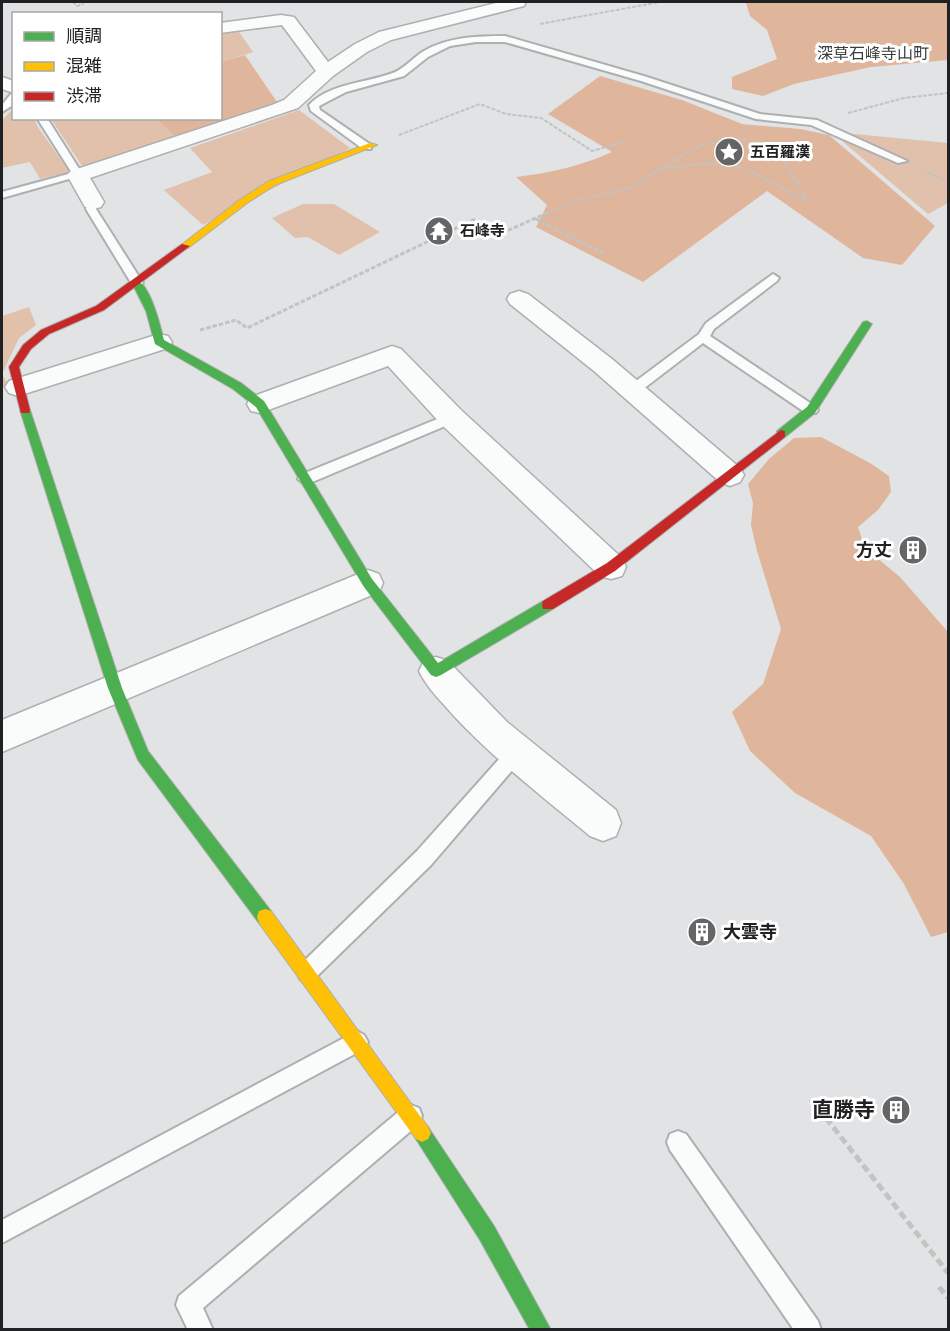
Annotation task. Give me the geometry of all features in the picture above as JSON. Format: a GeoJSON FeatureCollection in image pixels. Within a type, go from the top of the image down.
{"type":"FeatureCollection","features":[{"type":"Feature","properties":{"kind":"street"},"geometry":{"type":"LineString","coordinates":[[93,202],[78,176],[279,110],[291,104],[326,72],[360,48],[385,36],[518,2]]}},
{"type":"Feature","properties":{"kind":"street"},"geometry":{"type":"LineString","coordinates":[[222,28],[288,21],[326,72]]}},
{"type":"Feature","properties":{"kind":"street"},"geometry":{"type":"LineString","coordinates":[[370,146],[272,183],[244,201],[137,284],[100,308],[45,332],[27,347],[14,367],[10,390],[115,688],[143,755],[308,972],[411,1116],[487,1233],[541,1329]]}},
{"type":"Feature","properties":{"kind":"street"},"geometry":{"type":"LineString","coordinates":[[137,284],[151,311],[159,342],[237,386],[260,404],[368,583],[454,694],[515,754],[603,823]]}},
{"type":"Feature","properties":{"kind":"street"},"geometry":{"type":"LineString","coordinates":[[519,299],[633,390],[679,433],[730,475]]}},
{"type":"Feature","properties":{"kind":"street"},"geometry":{"type":"LineString","coordinates":[[436,672],[611,567],[811,410],[867,324]]}},
{"type":"Feature","properties":{"kind":"street"},"geometry":{"type":"LineString","coordinates":[[10,390],[159,342]]}},
{"type":"Feature","properties":{"kind":"street"},"geometry":{"type":"LineString","coordinates":[[260,404],[392,355],[452,418],[611,567]]}},
{"type":"Feature","properties":{"kind":"street"},"geometry":{"type":"LineString","coordinates":[[2,736],[368,583]]}},
{"type":"Feature","properties":{"kind":"lane"},"geometry":{"type":"LineString","coordinates":[[370,146],[316,111],[314,105],[321,99],[351,87],[409,70],[428,52],[442,46],[483,39],[505,39],[644,79],[759,117],[813,122],[902,161]]}},
{"type":"Feature","properties":{"kind":"lane"},"geometry":{"type":"LineString","coordinates":[[2,109],[8,105],[12,97]]}},
{"type":"Feature","properties":{"kind":"lane"},"geometry":{"type":"LineString","coordinates":[[2,195],[78,176],[43,120]]}},
{"type":"Feature","properties":{"kind":"lane"},"geometry":{"type":"LineString","coordinates":[[93,202],[91,209],[137,284]]}},
{"type":"Feature","properties":{"kind":"lane"},"geometry":{"type":"LineString","coordinates":[[633,390],[703,337],[710,326],[773,278]]}},
{"type":"Feature","properties":{"kind":"lane"},"geometry":{"type":"LineString","coordinates":[[703,337],[811,410]]}},
{"type":"Feature","properties":{"kind":"lane"},"geometry":{"type":"LineString","coordinates":[[304,479],[452,418]]}},
{"type":"Feature","properties":{"kind":"lane"},"geometry":{"type":"LineString","coordinates":[[308,972],[424,858],[515,754]]}},
{"type":"Feature","properties":{"kind":"lane"},"geometry":{"type":"LineString","coordinates":[[2,1232],[358,1042]]}},
{"type":"Feature","properties":{"kind":"lane"},"geometry":{"type":"LineString","coordinates":[[201,1329],[188,1305],[411,1116]]}},
{"type":"Feature","properties":{"kind":"lane"},"geometry":{"type":"LineString","coordinates":[[678,1142],[809,1329]]}},
{"type":"Feature","properties":{"kind":"path"},"geometry":{"type":"LineString","coordinates":[[73,2],[77,6],[83,4],[82,2]]}},
{"type":"Feature","properties":{"kind":"path"},"geometry":{"type":"LineString","coordinates":[[487,11],[518,28],[660,2]]}},
{"type":"Feature","properties":{"kind":"path"},"geometry":{"type":"LineString","coordinates":[[813,122],[904,98],[948,93]]}},
{"type":"Feature","properties":{"kind":"path"},"geometry":{"type":"LineString","coordinates":[[398,135],[480,104],[506,114],[540,118],[592,151],[626,141]]}},
{"type":"Feature","properties":{"kind":"path"},"geometry":{"type":"LineString","coordinates":[[458,226],[498,235],[574,201],[630,188],[660,169],[700,145],[749,139],[778,150],[807,201],[744,168],[708,163],[660,169]]}},
{"type":"Feature","properties":{"kind":"path"},"geometry":{"type":"LineString","coordinates":[[535,218],[605,254]]}},
{"type":"Feature","properties":{"kind":"path"},"geometry":{"type":"LineString","coordinates":[[236,320],[246,327],[475,219]]}},
{"type":"Feature","properties":{"kind":"path"},"geometry":{"type":"LineString","coordinates":[[811,1099],[948,1273]]}},
{"type":"Feature","properties":{"kind":"path"},"geometry":{"type":"LineString","coordinates":[[939,1287],[948,1298]]}},
{"type":"Feature","properties":{"kind":"shaded area"},"geometry":{"type":"Polygon","coordinates":[[[948,2],[948,60],[871,67],[794,84],[763,96],[732,89],[732,77],[777,59],[767,30],[750,16],[746,3],[948,2]]]}},
{"type":"Feature","properties":{"kind":"shaded area"},"geometry":{"type":"Polygon","coordinates":[[[237,29],[253,52],[222,62],[222,32],[237,29]]]}},
{"type":"Feature","properties":{"kind":"shaded area"},"geometry":{"type":"Polygon","coordinates":[[[245,55],[277,102],[177,138],[157,120],[222,120],[222,62],[245,55]]]}},
{"type":"Feature","properties":{"kind":"shaded area"},"geometry":{"type":"Polygon","coordinates":[[[600,76],[682,100],[742,124],[800,129],[829,135],[935,226],[902,265],[863,258],[767,191],[643,282],[536,227],[547,205],[516,177],[565,168],[612,152],[548,114],[600,76]]]}},
{"type":"Feature","properties":{"kind":"shaded area"},"geometry":{"type":"Polygon","coordinates":[[[12,110],[12,120],[35,120],[37,126],[70,172],[40,179],[30,162],[2,168],[2,120],[12,110]]]}},
{"type":"Feature","properties":{"kind":"shaded area"},"geometry":{"type":"Polygon","coordinates":[[[299,110],[350,148],[203,225],[164,190],[212,172],[190,148],[299,110]]]}},
{"type":"Feature","properties":{"kind":"shaded area"},"geometry":{"type":"Polygon","coordinates":[[[52,120],[157,120],[177,138],[84,169],[52,120]]]}},
{"type":"Feature","properties":{"kind":"shaded area"},"geometry":{"type":"Polygon","coordinates":[[[855,134],[948,143],[948,203],[928,214],[842,141],[855,134]]]}},
{"type":"Feature","properties":{"kind":"shaded area"},"geometry":{"type":"Polygon","coordinates":[[[303,204],[334,204],[380,232],[339,255],[308,237],[295,238],[272,218],[303,204]]]}},
{"type":"Feature","properties":{"kind":"shaded area"},"geometry":{"type":"Polygon","coordinates":[[[29,307],[36,325],[19,338],[2,374],[2,316],[29,307]]]}},
{"type":"Feature","properties":{"kind":"shaded area"},"geometry":{"type":"Polygon","coordinates":[[[2,374],[8,384],[2,387],[2,374]]]}},
{"type":"Feature","properties":{"kind":"shaded area"},"geometry":{"type":"Polygon","coordinates":[[[821,437],[870,463],[889,476],[891,492],[878,510],[858,527],[865,548],[900,577],[948,632],[948,932],[931,937],[904,884],[871,836],[795,793],[750,751],[732,712],[763,684],[781,629],[751,525],[753,503],[748,484],[769,459],[794,438],[821,437]]]}},
{"type":"Feature","properties":{"kind":"traffic: fast"},"geometry":{"type":"LineString","coordinates":[[137,283],[151,311],[159,342],[237,386],[260,404],[368,583],[436,671],[548,605]]}},
{"type":"Feature","properties":{"kind":"traffic: fast"},"geometry":{"type":"LineString","coordinates":[[781,434],[811,410],[867,324]]}},
{"type":"Feature","properties":{"kind":"traffic: fast"},"geometry":{"type":"LineString","coordinates":[[25,410],[115,688],[143,755],[265,917]]}},
{"type":"Feature","properties":{"kind":"traffic: fast"},"geometry":{"type":"LineString","coordinates":[[422,1133],[487,1233],[541,1330]]}},
{"type":"Feature","properties":{"kind":"traffic: slow"},"geometry":{"type":"LineString","coordinates":[[185,246],[244,201],[272,183],[373,145]]}},
{"type":"Feature","properties":{"kind":"traffic: slow"},"geometry":{"type":"LineString","coordinates":[[265,917],[422,1133]]}},
{"type":"Feature","properties":{"kind":"traffic: jam"},"geometry":{"type":"LineString","coordinates":[[25,410],[14,367],[27,347],[45,332],[100,308],[185,246]]}},
{"type":"Feature","properties":{"kind":"traffic: jam"},"geometry":{"type":"LineString","coordinates":[[548,605],[611,567],[781,434]]}},
{"type":"Feature","properties":{"kind":"place","name":"五百羅漢"},"geometry":{"type":"Point","coordinates":[729,152]}},
{"type":"Feature","properties":{"kind":"place","name":"石峰寺"},"geometry":{"type":"Point","coordinates":[439,231]}},
{"type":"Feature","properties":{"kind":"place","name":"方丈"},"geometry":{"type":"Point","coordinates":[913,550]}},
{"type":"Feature","properties":{"kind":"place","name":"大雲寺"},"geometry":{"type":"Point","coordinates":[702,932]}},
{"type":"Feature","properties":{"kind":"place","name":"直勝寺"},"geometry":{"type":"Point","coordinates":[896,1110]}},
{"type":"Feature","properties":{"kind":"district","name":"深草石峰寺山町"},"geometry":{"type":"Point","coordinates":[873,54]}}]}
